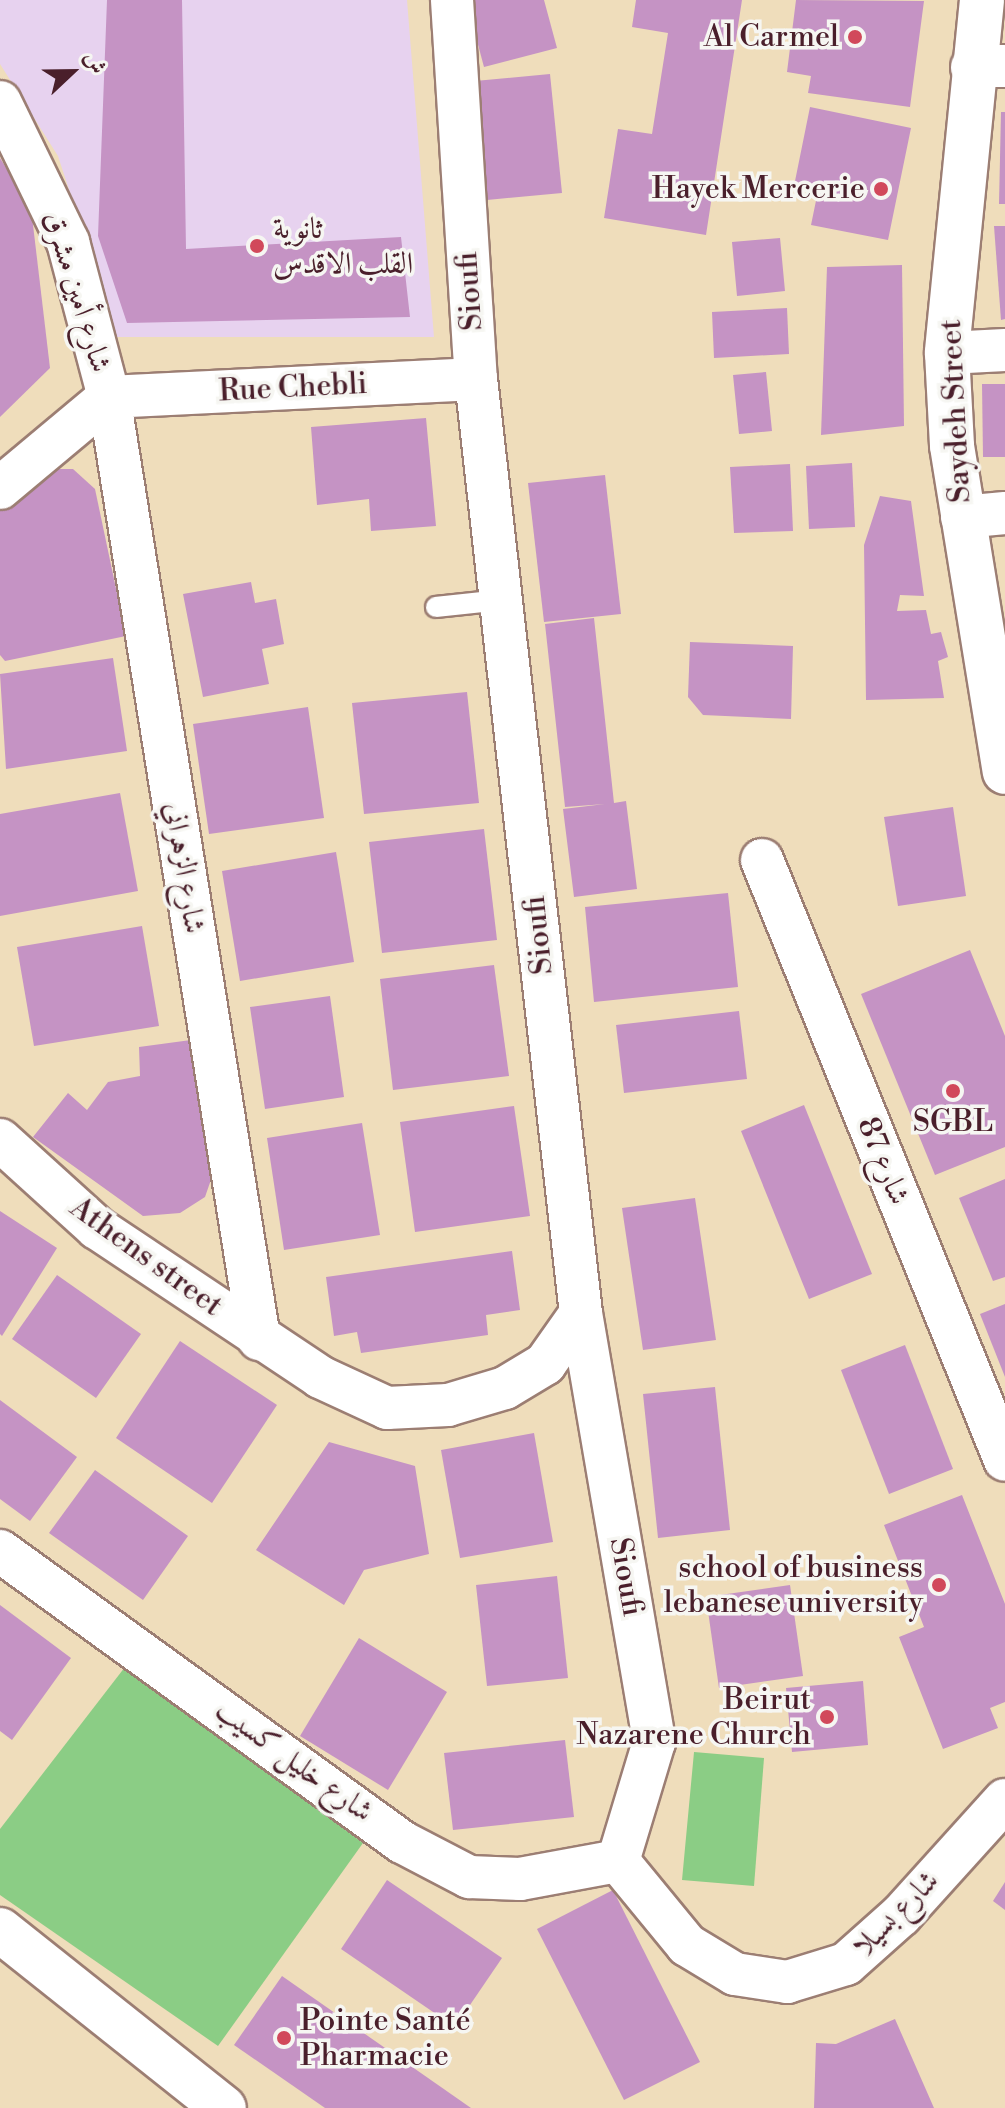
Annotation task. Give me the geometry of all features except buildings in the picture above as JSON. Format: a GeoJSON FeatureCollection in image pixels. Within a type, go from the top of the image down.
{"type":"FeatureCollection","features":[{"type":"Feature","properties":{"kind":"street","name":"Sioufi"},"geometry":{"type":"LineString","coordinates":[[452,0],[476,379],[581,1313],[654,1742],[618,1861]]}},
{"type":"Feature","properties":{"kind":"street","name":"Saydeh Street"},"geometry":{"type":"LineString","coordinates":[[982,0],[989,66],[947,353],[962,517],[1005,772]]}},
{"type":"Feature","properties":{"kind":"street","name":"شارع أمين مشرق"},"geometry":{"type":"LineString","coordinates":[[0,102],[68,242],[109,397]]}},
{"type":"Feature","properties":{"kind":"street"},"geometry":{"type":"LineString","coordinates":[[947,353],[1005,350]]}},
{"type":"Feature","properties":{"kind":"street","name":"Rue Chebli"},"geometry":{"type":"LineString","coordinates":[[109,397],[476,379]]}},
{"type":"Feature","properties":{"kind":"street"},"geometry":{"type":"LineString","coordinates":[[0,488],[109,397]]}},
{"type":"Feature","properties":{"kind":"street","name":"شارع الزهراني"},"geometry":{"type":"LineString","coordinates":[[109,397],[259,1339]]}},
{"type":"Feature","properties":{"kind":"street"},"geometry":{"type":"LineString","coordinates":[[962,517],[1005,513]]}},
{"type":"Feature","properties":{"kind":"street","name":"شارع 87"},"geometry":{"type":"LineString","coordinates":[[762,860],[1005,1460]]}},
{"type":"Feature","properties":{"kind":"street","name":"Athens street"},"geometry":{"type":"LineString","coordinates":[[0,1140],[97,1228],[259,1339]]}},
{"type":"Feature","properties":{"kind":"street"},"geometry":{"type":"LineString","coordinates":[[259,1339],[320,1377],[387,1408],[448,1405],[505,1388],[545,1364],[581,1313]]}},
{"type":"Feature","properties":{"kind":"street","name":"شارع خليل كسيب"},"geometry":{"type":"LineString","coordinates":[[0,1551],[402,1842],[469,1877],[520,1879],[618,1861]]}},
{"type":"Feature","properties":{"kind":"street","name":"شارع بسيلا"},"geometry":{"type":"LineString","coordinates":[[618,1861],[687,1945],[735,1974],[787,1982],[846,1964],[901,1915],[1005,1800]]}},
{"type":"Feature","properties":{"kind":"street"},"geometry":{"type":"LineString","coordinates":[[0,1930],[224,2108]]}},
{"type":"Feature","properties":{"kind":"lane"},"geometry":{"type":"LineString","coordinates":[[436,607],[501,600]]}},
{"type":"Feature","properties":{"kind":"shaded area","name":"ثانوية القلب الاقدس"},"geometry":{"type":"Polygon","coordinates":[[[0,0],[407,0],[434,337],[117,337],[58,156],[0,64],[0,0]]]}},
{"type":"Feature","properties":{"kind":"green space"},"geometry":{"type":"Polygon","coordinates":[[[125,1667],[363,1843],[218,2046],[0,1895],[0,1829],[125,1667]]]}},
{"type":"Feature","properties":{"kind":"green space"},"geometry":{"type":"Polygon","coordinates":[[[694,1752],[764,1758],[754,1886],[682,1880],[694,1752]]]}},
{"type":"Feature","properties":{"kind":"place","name":"Al Carmel"},"geometry":{"type":"Point","coordinates":[855,37]}},
{"type":"Feature","properties":{"kind":"place","name":"Hayek Mercerie"},"geometry":{"type":"Point","coordinates":[881,189]}},
{"type":"Feature","properties":{"kind":"place","name":"ثانوية القلب الاقدس"},"geometry":{"type":"Point","coordinates":[257,246]}},
{"type":"Feature","properties":{"kind":"place","name":"SGBL"},"geometry":{"type":"Point","coordinates":[953,1091]}},
{"type":"Feature","properties":{"kind":"place","name":"school of business lebanese university"},"geometry":{"type":"Point","coordinates":[939,1585]}},
{"type":"Feature","properties":{"kind":"place","name":"Beirut Nazarene Church"},"geometry":{"type":"Point","coordinates":[827,1717]}},
{"type":"Feature","properties":{"kind":"place","name":"Pointe Santé Pharmacie"},"geometry":{"type":"Point","coordinates":[284,2038]}}]}
